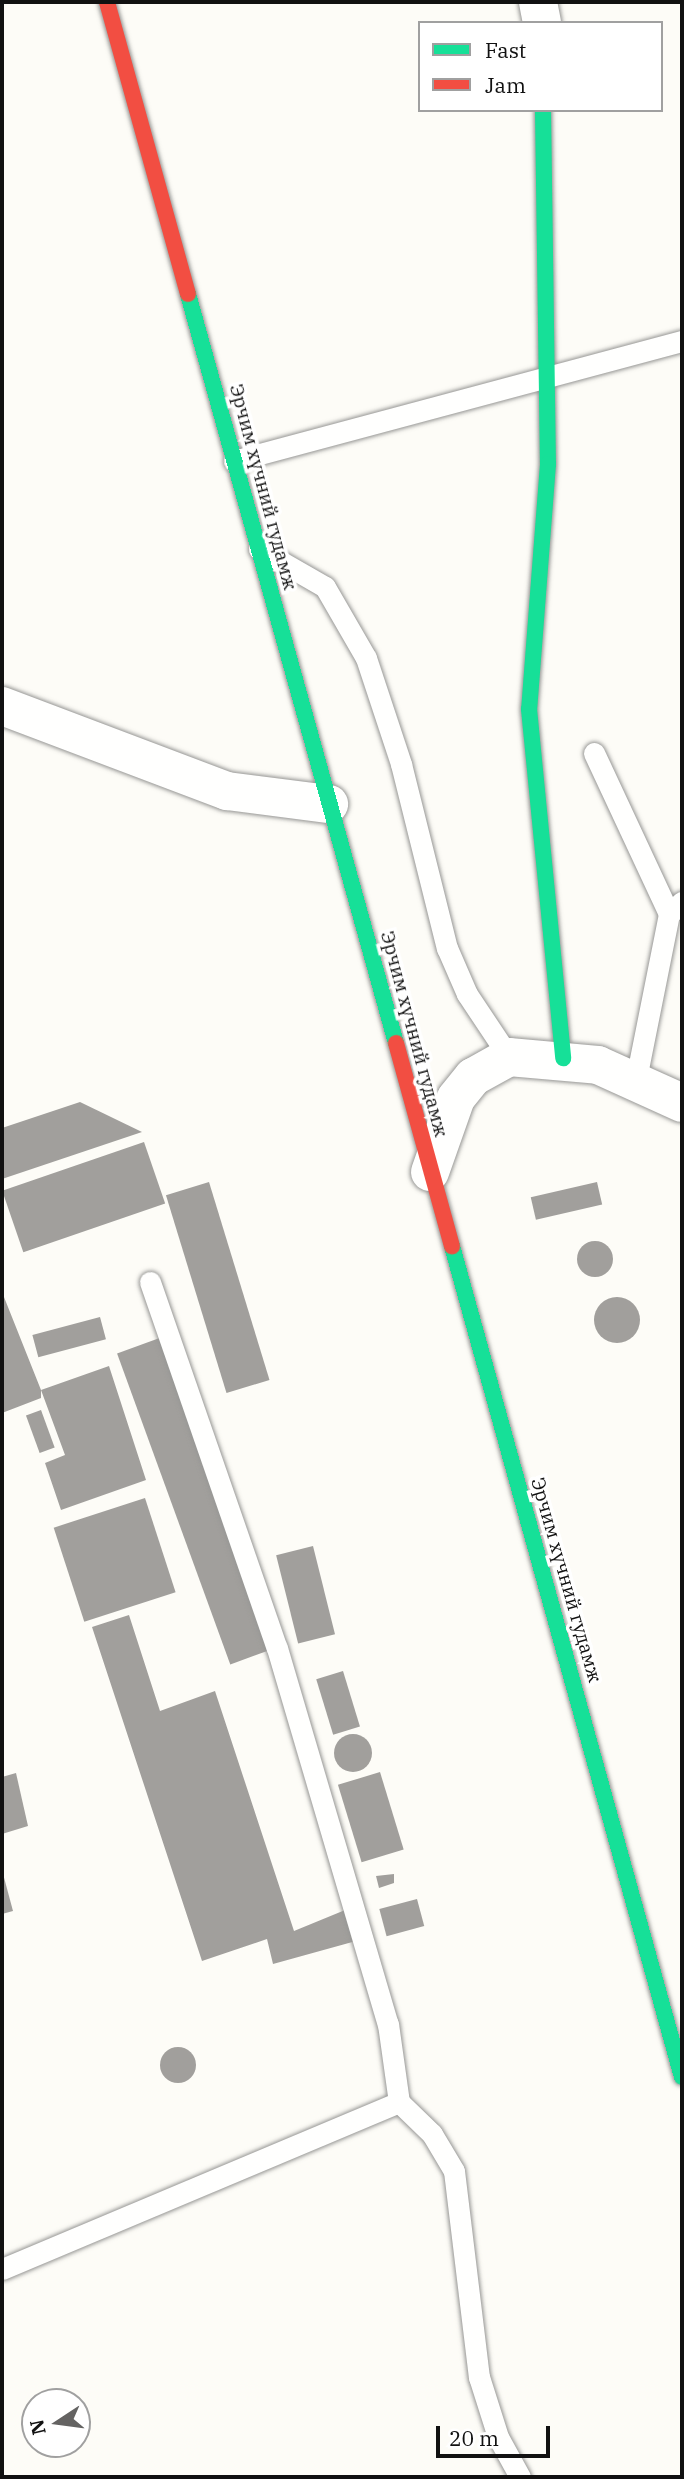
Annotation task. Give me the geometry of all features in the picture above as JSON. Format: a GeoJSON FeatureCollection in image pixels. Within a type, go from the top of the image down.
{"type":"FeatureCollection","features":[{"type":"Feature","properties":{"kind":"main road","name":"Эрчим хүчний гудамж"},"geometry":{"type":"LineString","coordinates":[[107,2],[682,2077]]}},
{"type":"Feature","properties":{"kind":"main road"},"geometry":{"type":"LineString","coordinates":[[544,112],[548,464],[529,709],[563,1058]]}},
{"type":"Feature","properties":{"kind":"street"},"geometry":{"type":"LineString","coordinates":[[538,2],[542,21]]}},
{"type":"Feature","properties":{"kind":"street"},"geometry":{"type":"LineString","coordinates":[[3,701],[227,791],[329,804]]}},
{"type":"Feature","properties":{"kind":"street"},"geometry":{"type":"LineString","coordinates":[[430,1172],[456,1098],[473,1077],[509,1057],[563,1058],[636,1079],[682,1103]]}},
{"type":"Feature","properties":{"kind":"lane"},"geometry":{"type":"LineString","coordinates":[[234,461],[682,341]]}},
{"type":"Feature","properties":{"kind":"lane"},"geometry":{"type":"LineString","coordinates":[[259,549],[326,587],[366,658],[401,764],[447,948],[467,994],[509,1057]]}},
{"type":"Feature","properties":{"kind":"lane"},"geometry":{"type":"LineString","coordinates":[[594,753],[676,908],[636,1079]]}},
{"type":"Feature","properties":{"kind":"lane"},"geometry":{"type":"LineString","coordinates":[[150,1282],[277,1648],[388,2024],[399,2102],[432,2134],[454,2171],[479,2377],[498,2437],[520,2477]]}},
{"type":"Feature","properties":{"kind":"lane"},"geometry":{"type":"LineString","coordinates":[[2,2269],[399,2102]]}},
{"type":"Feature","properties":{"kind":"building"},"geometry":{"type":"Polygon","coordinates":[[[80,1102],[142,1132],[2,1179],[2,1128],[80,1102]]]}},
{"type":"Feature","properties":{"kind":"building"},"geometry":{"type":"Polygon","coordinates":[[[144,1142],[165,1203],[23,1252],[2,1191],[144,1142]]]}},
{"type":"Feature","properties":{"kind":"building"},"geometry":{"type":"Polygon","coordinates":[[[209,1182],[270,1380],[226,1393],[166,1195],[209,1182]]]}},
{"type":"Feature","properties":{"kind":"building"},"geometry":{"type":"Polygon","coordinates":[[[597,1182],[602,1204],[536,1220],[531,1197],[597,1182]]]}},
{"type":"Feature","properties":{"kind":"building"},"geometry":{"type":"Polygon","coordinates":[[[595,1241],[608,1246],[613,1259],[608,1272],[595,1277],[582,1272],[577,1259],[582,1246],[595,1241]]]}},
{"type":"Feature","properties":{"kind":"building"},"geometry":{"type":"Polygon","coordinates":[[[2,1292],[41,1390],[41,1398],[2,1413],[2,1292]]]}},
{"type":"Feature","properties":{"kind":"building"},"geometry":{"type":"Polygon","coordinates":[[[617,1297],[626,1298],[633,1304],[639,1311],[639,1329],[633,1336],[626,1342],[617,1343],[608,1342],[601,1336],[595,1329],[594,1320],[595,1311],[601,1304],[608,1298],[617,1297]]]}},
{"type":"Feature","properties":{"kind":"building"},"geometry":{"type":"Polygon","coordinates":[[[100,1317],[106,1339],[38,1357],[32,1335],[100,1317]]]}},
{"type":"Feature","properties":{"kind":"building"},"geometry":{"type":"Polygon","coordinates":[[[165,1336],[278,1647],[230,1664],[117,1353],[165,1336]]]}},
{"type":"Feature","properties":{"kind":"building"},"geometry":{"type":"Polygon","coordinates":[[[109,1366],[146,1480],[61,1510],[45,1463],[65,1455],[41,1390],[109,1366]]]}},
{"type":"Feature","properties":{"kind":"building"},"geometry":{"type":"Polygon","coordinates":[[[41,1410],[55,1448],[40,1453],[26,1415],[41,1410]]]}},
{"type":"Feature","properties":{"kind":"building"},"geometry":{"type":"Polygon","coordinates":[[[145,1498],[176,1592],[84,1622],[54,1528],[145,1498]]]}},
{"type":"Feature","properties":{"kind":"building"},"geometry":{"type":"Polygon","coordinates":[[[313,1546],[335,1634],[298,1643],[276,1555],[313,1546]]]}},
{"type":"Feature","properties":{"kind":"building"},"geometry":{"type":"Polygon","coordinates":[[[129,1615],[160,1711],[215,1691],[294,1931],[350,1908],[356,1941],[273,1964],[267,1939],[202,1961],[92,1627],[129,1615]]]}},
{"type":"Feature","properties":{"kind":"building"},"geometry":{"type":"Polygon","coordinates":[[[343,1671],[360,1726],[333,1735],[316,1679],[343,1671]]]}},
{"type":"Feature","properties":{"kind":"building"},"geometry":{"type":"Polygon","coordinates":[[[353,1734],[366,1740],[372,1753],[366,1766],[353,1772],[340,1766],[334,1753],[340,1740],[353,1734]]]}},
{"type":"Feature","properties":{"kind":"building"},"geometry":{"type":"Polygon","coordinates":[[[380,1772],[404,1849],[362,1862],[338,1785],[380,1772]]]}},
{"type":"Feature","properties":{"kind":"building"},"geometry":{"type":"Polygon","coordinates":[[[16,1773],[28,1826],[2,1834],[2,1777],[16,1773]]]}},
{"type":"Feature","properties":{"kind":"building"},"geometry":{"type":"Polygon","coordinates":[[[2,1870],[13,1911],[2,1914],[2,1870]]]}},
{"type":"Feature","properties":{"kind":"building"},"geometry":{"type":"Polygon","coordinates":[[[394,1874],[394,1883],[379,1888],[376,1876],[394,1874]]]}},
{"type":"Feature","properties":{"kind":"building"},"geometry":{"type":"Polygon","coordinates":[[[417,1899],[424,1926],[387,1936],[379,1909],[417,1899]]]}},
{"type":"Feature","properties":{"kind":"building"},"geometry":{"type":"Polygon","coordinates":[[[178,2047],[191,2052],[196,2065],[191,2078],[178,2083],[165,2078],[160,2065],[165,2052],[178,2047]]]}},
{"type":"Feature","properties":{"kind":"traffic: fast"},"geometry":{"type":"LineString","coordinates":[[543,112],[548,464],[529,709],[563,1058]]}},
{"type":"Feature","properties":{"kind":"traffic: fast"},"geometry":{"type":"LineString","coordinates":[[188,294],[396,1043]]}},
{"type":"Feature","properties":{"kind":"traffic: fast"},"geometry":{"type":"LineString","coordinates":[[452,1246],[682,2077]]}},
{"type":"Feature","properties":{"kind":"traffic: jam"},"geometry":{"type":"LineString","coordinates":[[107,2],[188,294]]}},
{"type":"Feature","properties":{"kind":"traffic: jam"},"geometry":{"type":"LineString","coordinates":[[396,1043],[452,1246]]}}]}
